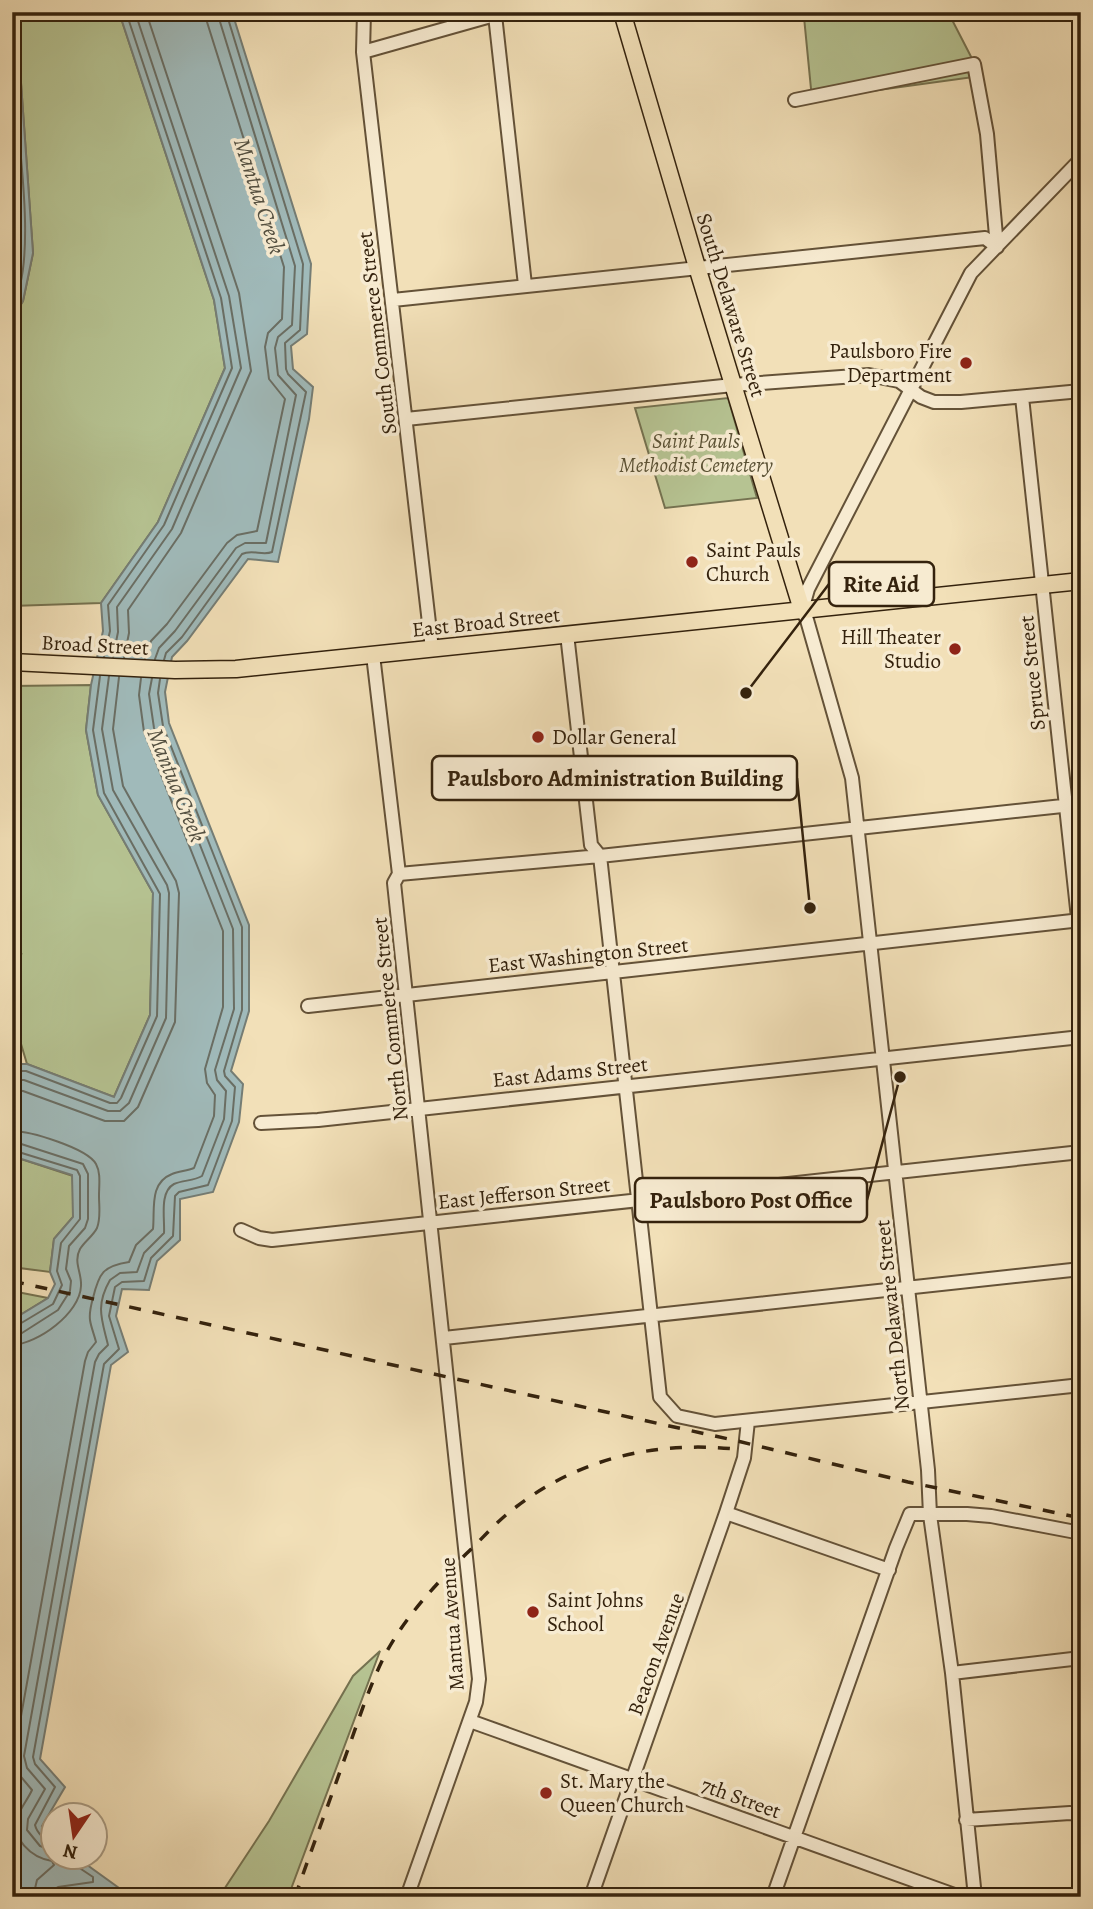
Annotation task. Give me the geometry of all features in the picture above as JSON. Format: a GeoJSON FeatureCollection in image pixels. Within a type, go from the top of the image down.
{"type":"FeatureCollection","features":[{"type":"Feature","properties":{"kind":"main road","name":"South Delaware Street"},"geometry":{"type":"LineString","coordinates":[[622,12],[802,610]]}},
{"type":"Feature","properties":{"kind":"main road","name":"East Broad Street"},"geometry":{"type":"LineString","coordinates":[[175,670],[236,669],[1081,581]]}},
{"type":"Feature","properties":{"kind":"main road","name":"Broad Street"},"geometry":{"type":"LineString","coordinates":[[12,662],[175,670]]}},
{"type":"Feature","properties":{"kind":"street","name":"South Commerce Street"},"geometry":{"type":"LineString","coordinates":[[364,12],[363,52],[432,649]]}},
{"type":"Feature","properties":{"kind":"street"},"geometry":{"type":"LineString","coordinates":[[363,52],[500,14],[525,285]]}},
{"type":"Feature","properties":{"kind":"street"},"geometry":{"type":"LineString","coordinates":[[795,100],[974,64],[987,134],[997,247]]}},
{"type":"Feature","properties":{"kind":"street"},"geometry":{"type":"LineString","coordinates":[[802,610],[808,589],[965,282],[1081,159]]}},
{"type":"Feature","properties":{"kind":"street"},"geometry":{"type":"LineString","coordinates":[[393,300],[985,238],[997,247]]}},
{"type":"Feature","properties":{"kind":"street"},"geometry":{"type":"LineString","coordinates":[[406,419],[733,385],[869,375],[899,381],[920,397],[934,401],[961,402],[1081,391]]}},
{"type":"Feature","properties":{"kind":"street","name":"Spruce Street"},"geometry":{"type":"LineString","coordinates":[[1022,397],[1081,946]]}},
{"type":"Feature","properties":{"kind":"street","name":"North Delaware Street"},"geometry":{"type":"LineString","coordinates":[[802,610],[847,754],[858,828],[930,1515],[952,1673],[975,1897]]}},
{"type":"Feature","properties":{"kind":"street"},"geometry":{"type":"LineString","coordinates":[[567,634],[591,845],[600,856],[660,1397],[677,1416],[715,1424],[1081,1385]]}},
{"type":"Feature","properties":{"kind":"street","name":"North Commerce Street"},"geometry":{"type":"LineString","coordinates":[[373,654],[399,874],[394,883],[448,1380]]}},
{"type":"Feature","properties":{"kind":"street"},"geometry":{"type":"LineString","coordinates":[[399,874],[600,856],[1081,804]]}},
{"type":"Feature","properties":{"kind":"street","name":"East Washington Street"},"geometry":{"type":"LineString","coordinates":[[308,1006],[1079,920]]}},
{"type":"Feature","properties":{"kind":"street","name":"East Adams Street"},"geometry":{"type":"LineString","coordinates":[[261,1123],[318,1120],[1081,1037]]}},
{"type":"Feature","properties":{"kind":"street","name":"East Jefferson Street"},"geometry":{"type":"LineString","coordinates":[[241,1230],[272,1240],[1081,1152]]}},
{"type":"Feature","properties":{"kind":"street"},"geometry":{"type":"LineString","coordinates":[[444,1338],[1081,1269]]}},
{"type":"Feature","properties":{"kind":"street","name":"Mantua Avenue"},"geometry":{"type":"LineString","coordinates":[[407,1897],[470,1721],[478,1691],[478,1661],[448,1380]]}},
{"type":"Feature","properties":{"kind":"street","name":"Beacon Avenue"},"geometry":{"type":"LineString","coordinates":[[591,1897],[726,1513],[744,1458],[748,1421]]}},
{"type":"Feature","properties":{"kind":"street"},"geometry":{"type":"LineString","coordinates":[[726,1513],[888,1570]]}},
{"type":"Feature","properties":{"kind":"street"},"geometry":{"type":"LineString","coordinates":[[773,1897],[910,1514],[990,1516],[1081,1532]]}},
{"type":"Feature","properties":{"kind":"street"},"geometry":{"type":"LineString","coordinates":[[952,1673],[1081,1658]]}},
{"type":"Feature","properties":{"kind":"street","name":"7th Street"},"geometry":{"type":"LineString","coordinates":[[470,1721],[957,1896]]}},
{"type":"Feature","properties":{"kind":"street"},"geometry":{"type":"LineString","coordinates":[[966,1820],[1070,1813],[1081,1815]]}},
{"type":"Feature","properties":{"kind":"green space"},"geometry":{"type":"Polygon","coordinates":[[[21,12],[119,12],[214,300],[225,368],[158,522],[101,603],[12,606],[12,318],[23,301],[33,253],[21,83],[21,12]]]}},
{"type":"Feature","properties":{"kind":"green space"},"geometry":{"type":"Polygon","coordinates":[[[821,12],[948,12],[981,76],[812,99],[804,17],[821,12]]]}},
{"type":"Feature","properties":{"kind":"green space","name":"Saint Pauls Methodist Cemetery"},"geometry":{"type":"Polygon","coordinates":[[[728,398],[757,498],[665,508],[635,408],[728,398]]]}},
{"type":"Feature","properties":{"kind":"green space"},"geometry":{"type":"Polygon","coordinates":[[[91,685],[86,730],[98,795],[153,893],[150,1015],[114,1097],[27,1064],[12,1014],[12,989],[21,955],[12,960],[12,686],[91,685]]]}},
{"type":"Feature","properties":{"kind":"green space"},"geometry":{"type":"Polygon","coordinates":[[[12,1156],[73,1176],[73,1217],[54,1239],[50,1272],[12,1267],[12,1156]]]}},
{"type":"Feature","properties":{"kind":"green space"},"geometry":{"type":"Polygon","coordinates":[[[12,1291],[48,1298],[12,1320],[12,1291]]]}},
{"type":"Feature","properties":{"kind":"green space"},"geometry":{"type":"Polygon","coordinates":[[[380,1651],[288,1897],[219,1897],[269,1821],[353,1676],[380,1651]]]}},
{"type":"Feature","properties":{"kind":"green space"},"geometry":{"type":"Polygon","coordinates":[[[119,1888],[141,1897],[46,1897],[50,1894],[119,1888]]]}},
{"type":"Feature","properties":{"kind":"water"},"geometry":{"type":"Polygon","coordinates":[[[12,12],[21,12],[21,83],[33,253],[23,301],[12,318],[12,12]]]}},
{"type":"Feature","properties":{"kind":"water","name":"Mantua Creek"},"geometry":{"type":"Polygon","coordinates":[[[119,12],[232,12],[311,264],[307,334],[291,346],[293,369],[313,387],[309,419],[278,562],[248,559],[172,657],[165,692],[169,723],[249,925],[249,1011],[231,1071],[243,1084],[239,1122],[213,1192],[180,1199],[180,1240],[157,1261],[149,1290],[122,1289],[116,1316],[128,1352],[111,1365],[40,1759],[65,1787],[57,1800],[38,1800],[38,1870],[94,1870],[119,1888],[50,1894],[46,1897],[12,1897],[12,1320],[48,1298],[55,1284],[50,1272],[54,1239],[73,1217],[72,1175],[12,1156],[12,1064],[27,1064],[114,1097],[150,1015],[153,893],[98,795],[86,730],[91,685],[103,631],[101,603],[158,522],[225,368],[214,300],[119,12]]]}},
{"type":"Feature","properties":{"kind":"railway"},"geometry":{"type":"LineString","coordinates":[[12,1281],[733,1440],[908,1482],[1081,1518]]}},
{"type":"Feature","properties":{"kind":"railway"},"geometry":{"type":"LineString","coordinates":[[295,1897],[380,1665],[412,1613],[455,1565],[516,1507],[566,1476],[592,1465],[647,1451],[705,1447],[735,1449]]}},
{"type":"Feature","properties":{"kind":"place","name":"Paulsboro Fire Department"},"geometry":{"type":"Point","coordinates":[966,363]}},
{"type":"Feature","properties":{"kind":"place","name":"Saint Pauls Church"},"geometry":{"type":"Point","coordinates":[692,562]}},
{"type":"Feature","properties":{"kind":"place","name":"Hill Theater Studio"},"geometry":{"type":"Point","coordinates":[955,649]}},
{"type":"Feature","properties":{"kind":"place","name":"Rite Aid"},"geometry":{"type":"Point","coordinates":[746,693]}},
{"type":"Feature","properties":{"kind":"place","name":"Dollar General"},"geometry":{"type":"Point","coordinates":[538,737]}},
{"type":"Feature","properties":{"kind":"place","name":"Paulsboro Administration Building"},"geometry":{"type":"Point","coordinates":[810,908]}},
{"type":"Feature","properties":{"kind":"place","name":"Paulsboro Post Office"},"geometry":{"type":"Point","coordinates":[900,1077]}},
{"type":"Feature","properties":{"kind":"place","name":"Saint Johns School"},"geometry":{"type":"Point","coordinates":[533,1612]}},
{"type":"Feature","properties":{"kind":"place","name":"St. Mary the Queen Church"},"geometry":{"type":"Point","coordinates":[546,1793]}}]}
